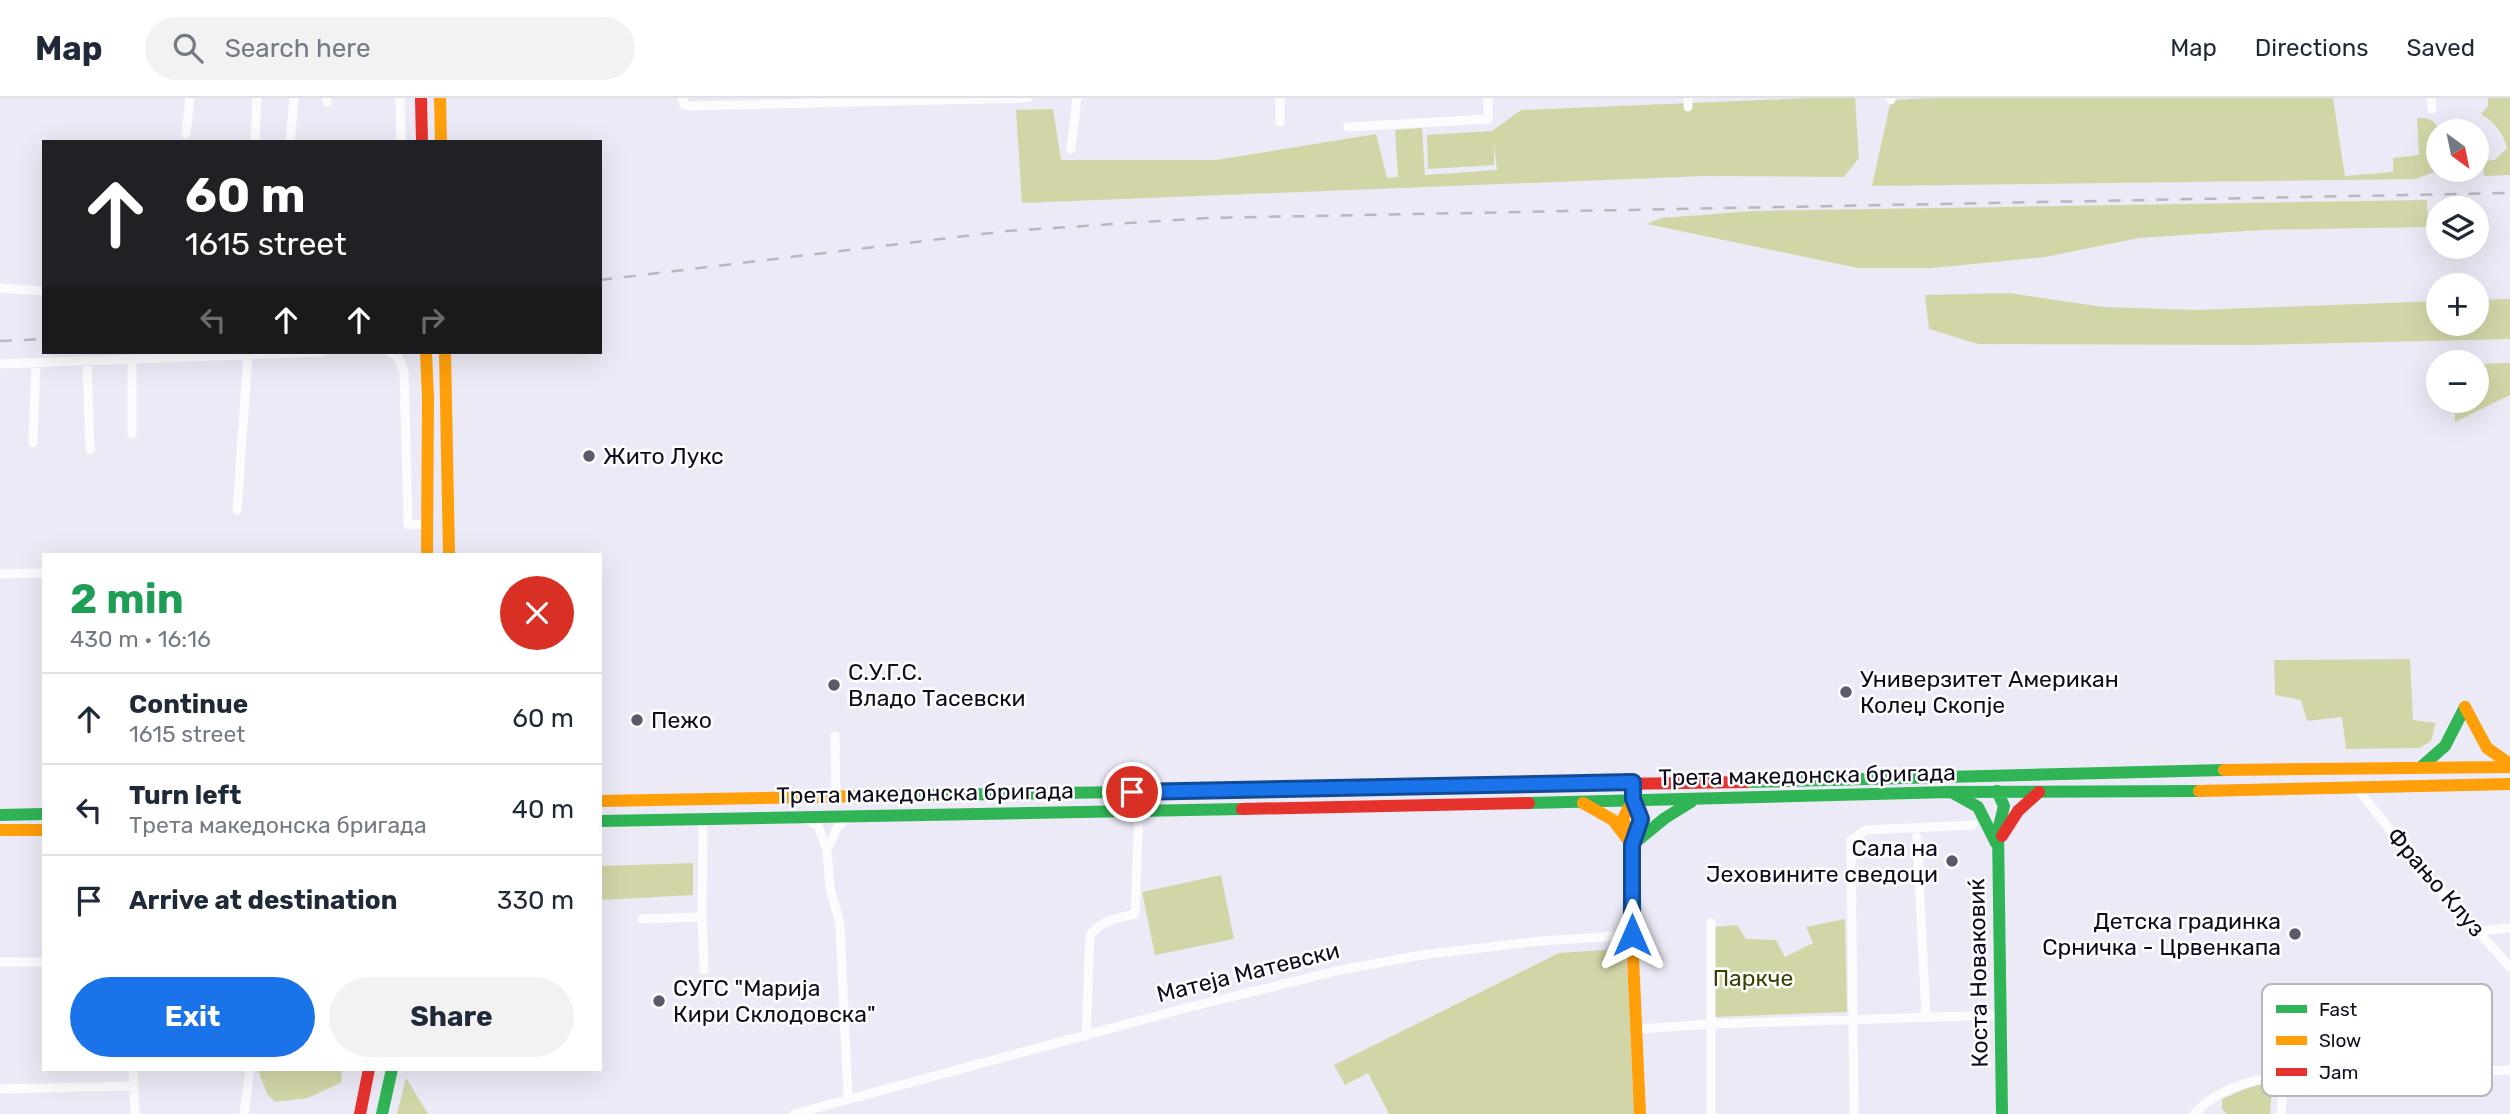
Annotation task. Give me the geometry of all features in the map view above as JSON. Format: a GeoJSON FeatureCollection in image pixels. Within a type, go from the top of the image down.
{"type":"FeatureCollection","features":[{"type":"Feature","properties":{"kind":"street"},"geometry":{"type":"LineString","coordinates":[[186,134],[190,98]]}},
{"type":"Feature","properties":{"kind":"street"},"geometry":{"type":"LineString","coordinates":[[255,140],[257,98]]}},
{"type":"Feature","properties":{"kind":"street"},"geometry":{"type":"LineString","coordinates":[[290,140],[294,98]]}},
{"type":"Feature","properties":{"kind":"street"},"geometry":{"type":"LineString","coordinates":[[400,98],[401,140]]}},
{"type":"Feature","properties":{"kind":"street"},"geometry":{"type":"LineString","coordinates":[[421,98],[422,140]]}},
{"type":"Feature","properties":{"kind":"street"},"geometry":{"type":"LineString","coordinates":[[440,98],[441,140]]}},
{"type":"Feature","properties":{"kind":"street"},"geometry":{"type":"LineString","coordinates":[[683,101],[1028,98]]}},
{"type":"Feature","properties":{"kind":"street"},"geometry":{"type":"LineString","coordinates":[[1071,149],[1077,98]]}},
{"type":"Feature","properties":{"kind":"street"},"geometry":{"type":"LineString","coordinates":[[1280,98],[1280,122]]}},
{"type":"Feature","properties":{"kind":"street"},"geometry":{"type":"LineString","coordinates":[[1348,127],[1488,119],[1488,98]]}},
{"type":"Feature","properties":{"kind":"street"},"geometry":{"type":"LineString","coordinates":[[2431,98],[2432,109]]}},
{"type":"Feature","properties":{"kind":"street"},"geometry":{"type":"LineString","coordinates":[[0,288],[42,291]]}},
{"type":"Feature","properties":{"kind":"street"},"geometry":{"type":"LineString","coordinates":[[0,364],[272,354]]}},
{"type":"Feature","properties":{"kind":"street"},"geometry":{"type":"LineString","coordinates":[[396,354],[404,371],[408,525],[428,524]]}},
{"type":"Feature","properties":{"kind":"street"},"geometry":{"type":"LineString","coordinates":[[426,354],[427,553]]}},
{"type":"Feature","properties":{"kind":"street"},"geometry":{"type":"LineString","coordinates":[[445,354],[449,553]]}},
{"type":"Feature","properties":{"kind":"street"},"geometry":{"type":"LineString","coordinates":[[237,510],[247,355]]}},
{"type":"Feature","properties":{"kind":"street"},"geometry":{"type":"LineString","coordinates":[[132,359],[132,434]]}},
{"type":"Feature","properties":{"kind":"street"},"geometry":{"type":"LineString","coordinates":[[87,361],[90,450]]}},
{"type":"Feature","properties":{"kind":"street"},"geometry":{"type":"LineString","coordinates":[[33,443],[36,363]]}},
{"type":"Feature","properties":{"kind":"street"},"geometry":{"type":"LineString","coordinates":[[0,574],[42,573]]}},
{"type":"Feature","properties":{"kind":"street"},"geometry":{"type":"LineString","coordinates":[[2421,767],[2445,746],[2465,707],[2483,745],[2510,765]]}},
{"type":"Feature","properties":{"kind":"street"},"geometry":{"type":"LineString","coordinates":[[835,736],[836,797]]}},
{"type":"Feature","properties":{"kind":"street","name":"Трета македонска бригада"},"geometry":{"type":"LineString","coordinates":[[602,801],[1843,780],[2510,765]]}},
{"type":"Feature","properties":{"kind":"street","name":"Коста Новаковиќ"},"geometry":{"type":"LineString","coordinates":[[1995,775],[2002,1114]]}},
{"type":"Feature","properties":{"kind":"street"},"geometry":{"type":"LineString","coordinates":[[1633,782],[1633,799],[1641,819],[1632,845],[1632,935],[1640,1114]]}},
{"type":"Feature","properties":{"kind":"street","name":"Трета македонска бригада"},"geometry":{"type":"LineString","coordinates":[[602,821],[1633,799],[1694,800],[1997,791],[2360,792],[2510,784]]}},
{"type":"Feature","properties":{"kind":"street"},"geometry":{"type":"LineString","coordinates":[[1950,792],[1978,807],[1998,847]]}},
{"type":"Feature","properties":{"kind":"street"},"geometry":{"type":"LineString","coordinates":[[1998,847],[2020,807],[2039,792]]}},
{"type":"Feature","properties":{"kind":"street","name":"Фрањо Клуз"},"geometry":{"type":"LineString","coordinates":[[2360,792],[2416,863],[2510,967]]}},
{"type":"Feature","properties":{"kind":"street"},"geometry":{"type":"LineString","coordinates":[[1632,845],[1665,818],[1694,800]]}},
{"type":"Feature","properties":{"kind":"street"},"geometry":{"type":"LineString","coordinates":[[1582,802],[1613,820],[1632,845]]}},
{"type":"Feature","properties":{"kind":"street"},"geometry":{"type":"LineString","coordinates":[[1086,1036],[1090,935],[1096,927],[1110,920],[1135,915],[1139,810]]}},
{"type":"Feature","properties":{"kind":"street"},"geometry":{"type":"LineString","coordinates":[[0,815],[42,814]]}},
{"type":"Feature","properties":{"kind":"street"},"geometry":{"type":"LineString","coordinates":[[827,850],[838,826],[850,816]]}},
{"type":"Feature","properties":{"kind":"street"},"geometry":{"type":"LineString","coordinates":[[803,817],[818,826],[827,850],[830,888],[841,933],[848,1098]]}},
{"type":"Feature","properties":{"kind":"street"},"geometry":{"type":"LineString","coordinates":[[703,818],[704,970]]}},
{"type":"Feature","properties":{"kind":"street"},"geometry":{"type":"LineString","coordinates":[[1854,1114],[1851,839],[1866,830],[1973,825]]}},
{"type":"Feature","properties":{"kind":"street"},"geometry":{"type":"LineString","coordinates":[[0,830],[42,830]]}},
{"type":"Feature","properties":{"kind":"street"},"geometry":{"type":"LineString","coordinates":[[1917,837],[1926,1017]]}},
{"type":"Feature","properties":{"kind":"street"},"geometry":{"type":"LineString","coordinates":[[642,919],[702,917]]}},
{"type":"Feature","properties":{"kind":"street"},"geometry":{"type":"LineString","coordinates":[[1711,923],[1711,1114]]}},
{"type":"Feature","properties":{"kind":"street"},"geometry":{"type":"LineString","coordinates":[[2479,930],[2510,928]]}},
{"type":"Feature","properties":{"kind":"street","name":"Матеја Матевски"},"geometry":{"type":"LineString","coordinates":[[794,1114],[1186,1008],[1382,961],[1541,941],[1632,935]]}},
{"type":"Feature","properties":{"kind":"street"},"geometry":{"type":"LineString","coordinates":[[0,962],[42,962]]}},
{"type":"Feature","properties":{"kind":"street"},"geometry":{"type":"LineString","coordinates":[[1638,1029],[1711,1024],[1999,1015]]}},
{"type":"Feature","properties":{"kind":"street"},"geometry":{"type":"LineString","coordinates":[[2492,1070],[2510,1069]]}},
{"type":"Feature","properties":{"kind":"street"},"geometry":{"type":"LineString","coordinates":[[134,1071],[135,1114]]}},
{"type":"Feature","properties":{"kind":"street"},"geometry":{"type":"LineString","coordinates":[[244,1114],[250,1071]]}},
{"type":"Feature","properties":{"kind":"street"},"geometry":{"type":"LineString","coordinates":[[360,1114],[369,1071]]}},
{"type":"Feature","properties":{"kind":"street"},"geometry":{"type":"LineString","coordinates":[[382,1114],[392,1071]]}},
{"type":"Feature","properties":{"kind":"street"},"geometry":{"type":"LineString","coordinates":[[2194,1114],[2210,1100],[2237,1084],[2262,1080]]}},
{"type":"Feature","properties":{"kind":"street"},"geometry":{"type":"LineString","coordinates":[[0,1089],[134,1086]]}},
{"type":"Feature","properties":{"kind":"street"},"geometry":{"type":"LineString","coordinates":[[2280,1114],[2282,1096]]}},
{"type":"Feature","properties":{"kind":"green space"},"geometry":{"type":"Polygon","coordinates":[[[1855,98],[1859,158],[1844,177],[1705,176],[1022,203],[1016,110],[1053,109],[1061,160],[1216,160],[1376,134],[1387,178],[1398,177],[1395,130],[1422,128],[1425,175],[1497,170],[1494,144],[1494,165],[1428,169],[1427,135],[1492,131],[1521,110],[1855,98]]]}},
{"type":"Feature","properties":{"kind":"green space"},"geometry":{"type":"Polygon","coordinates":[[[2333,98],[2345,176],[2393,172],[2393,158],[2419,155],[2417,118],[2428,119],[2426,175],[2416,179],[1872,186],[1891,100],[2333,98]]]}},
{"type":"Feature","properties":{"kind":"green space"},"geometry":{"type":"Polygon","coordinates":[[[2488,98],[2510,98],[2510,175],[2489,176],[2489,160],[2495,160],[2507,148],[2498,128],[2481,114],[2488,106],[2488,98]]]}},
{"type":"Feature","properties":{"kind":"green space"},"geometry":{"type":"Polygon","coordinates":[[[2426,200],[2426,227],[2261,230],[2139,238],[2045,257],[1932,268],[1858,268],[1647,224],[1661,218],[1752,211],[2426,200]]]}},
{"type":"Feature","properties":{"kind":"green space"},"geometry":{"type":"Polygon","coordinates":[[[2009,293],[2103,307],[2196,310],[2426,301],[2426,336],[2489,336],[2489,300],[2510,299],[2510,339],[2253,345],[1978,344],[1929,329],[1925,295],[2009,293]]]}},
{"type":"Feature","properties":{"kind":"green space"},"geometry":{"type":"Polygon","coordinates":[[[2510,363],[2510,395],[2489,405],[2489,364],[2510,363]]]}},
{"type":"Feature","properties":{"kind":"green space"},"geometry":{"type":"Polygon","coordinates":[[[2455,413],[2473,413],[2455,422],[2455,413]]]}},
{"type":"Feature","properties":{"kind":"green space"},"geometry":{"type":"Polygon","coordinates":[[[2410,659],[2413,720],[2436,723],[2431,741],[2420,748],[2346,749],[2342,717],[2307,721],[2301,700],[2275,695],[2274,660],[2410,659]]]}},
{"type":"Feature","properties":{"kind":"green space"},"geometry":{"type":"Polygon","coordinates":[[[693,863],[693,895],[602,900],[602,866],[693,863]]]}},
{"type":"Feature","properties":{"kind":"green space"},"geometry":{"type":"Polygon","coordinates":[[[1221,875],[1234,939],[1155,955],[1142,892],[1221,875]]]}},
{"type":"Feature","properties":{"kind":"green space","name":"Паркче"},"geometry":{"type":"Polygon","coordinates":[[[1845,919],[1847,1012],[1715,1017],[1715,927],[1737,925],[1746,939],[1776,940],[1785,957],[1813,943],[1806,927],[1845,919]]]}},
{"type":"Feature","properties":{"kind":"green space"},"geometry":{"type":"Polygon","coordinates":[[[1617,949],[1622,951],[1627,962],[1634,1114],[1389,1114],[1368,1073],[1345,1085],[1334,1065],[1559,953],[1617,949]]]}},
{"type":"Feature","properties":{"kind":"green space"},"geometry":{"type":"Polygon","coordinates":[[[259,1071],[341,1071],[342,1082],[308,1098],[275,1102],[267,1094],[259,1071]]]}},
{"type":"Feature","properties":{"kind":"green space"},"geometry":{"type":"Polygon","coordinates":[[[406,1078],[428,1114],[397,1114],[406,1078]]]}},
{"type":"Feature","properties":{"kind":"green space"},"geometry":{"type":"Polygon","coordinates":[[[2262,1084],[2262,1096],[2271,1096],[2270,1114],[2227,1114],[2222,1109],[2222,1099],[2262,1084]]]}},
{"type":"Feature","properties":{"kind":"railway"},"geometry":{"type":"LineString","coordinates":[[602,280],[1007,231],[1207,218],[2510,193]]}},
{"type":"Feature","properties":{"kind":"railway"},"geometry":{"type":"LineString","coordinates":[[0,341],[42,339]]}},
{"type":"Feature","properties":{"kind":"traffic: fast"},"geometry":{"type":"LineString","coordinates":[[2421,767],[2445,746],[2465,707]]}},
{"type":"Feature","properties":{"kind":"traffic: fast"},"geometry":{"type":"LineString","coordinates":[[1746,782],[2224,770]]}},
{"type":"Feature","properties":{"kind":"traffic: fast"},"geometry":{"type":"LineString","coordinates":[[871,796],[1307,789]]}},
{"type":"Feature","properties":{"kind":"traffic: fast"},"geometry":{"type":"LineString","coordinates":[[1997,791],[2004,806],[1998,831],[2002,1114]]}},
{"type":"Feature","properties":{"kind":"traffic: fast"},"geometry":{"type":"LineString","coordinates":[[1529,803],[1950,792],[2199,791]]}},
{"type":"Feature","properties":{"kind":"traffic: fast"},"geometry":{"type":"LineString","coordinates":[[1953,793],[1978,807],[1996,843]]}},
{"type":"Feature","properties":{"kind":"traffic: fast"},"geometry":{"type":"LineString","coordinates":[[1632,845],[1665,818],[1691,802]]}},
{"type":"Feature","properties":{"kind":"traffic: fast"},"geometry":{"type":"LineString","coordinates":[[602,821],[1242,809]]}},
{"type":"Feature","properties":{"kind":"traffic: fast"},"geometry":{"type":"LineString","coordinates":[[0,815],[42,814]]}},
{"type":"Feature","properties":{"kind":"traffic: fast"},"geometry":{"type":"LineString","coordinates":[[382,1114],[392,1071]]}},
{"type":"Feature","properties":{"kind":"traffic: slow"},"geometry":{"type":"LineString","coordinates":[[440,98],[441,140]]}},
{"type":"Feature","properties":{"kind":"traffic: slow"},"geometry":{"type":"LineString","coordinates":[[426,354],[427,553]]}},
{"type":"Feature","properties":{"kind":"traffic: slow"},"geometry":{"type":"LineString","coordinates":[[445,354],[449,553]]}},
{"type":"Feature","properties":{"kind":"traffic: slow"},"geometry":{"type":"LineString","coordinates":[[2465,707],[2487,748],[2510,764]]}},
{"type":"Feature","properties":{"kind":"traffic: slow"},"geometry":{"type":"LineString","coordinates":[[2224,770],[2510,767]]}},
{"type":"Feature","properties":{"kind":"traffic: slow"},"geometry":{"type":"LineString","coordinates":[[2199,791],[2510,784]]}},
{"type":"Feature","properties":{"kind":"traffic: slow"},"geometry":{"type":"LineString","coordinates":[[1627,832],[1623,819],[1633,794]]}},
{"type":"Feature","properties":{"kind":"traffic: slow"},"geometry":{"type":"LineString","coordinates":[[602,801],[871,796]]}},
{"type":"Feature","properties":{"kind":"traffic: slow"},"geometry":{"type":"LineString","coordinates":[[1633,799],[1641,819],[1632,845],[1632,935],[1640,1114]]}},
{"type":"Feature","properties":{"kind":"traffic: slow"},"geometry":{"type":"LineString","coordinates":[[1583,803],[1613,820],[1632,845]]}},
{"type":"Feature","properties":{"kind":"traffic: slow"},"geometry":{"type":"LineString","coordinates":[[0,830],[42,830]]}},
{"type":"Feature","properties":{"kind":"traffic: jam"},"geometry":{"type":"LineString","coordinates":[[421,98],[422,140]]}},
{"type":"Feature","properties":{"kind":"traffic: jam"},"geometry":{"type":"LineString","coordinates":[[1307,789],[1746,782]]}},
{"type":"Feature","properties":{"kind":"traffic: jam"},"geometry":{"type":"LineString","coordinates":[[2002,836],[2018,811],[2039,792]]}},
{"type":"Feature","properties":{"kind":"traffic: jam"},"geometry":{"type":"LineString","coordinates":[[1242,809],[1529,803]]}},
{"type":"Feature","properties":{"kind":"traffic: jam"},"geometry":{"type":"LineString","coordinates":[[360,1114],[369,1071]]}},
{"type":"Feature","properties":{"kind":"place","name":"Жито Лукс"},"geometry":{"type":"Point","coordinates":[589,456]}},
{"type":"Feature","properties":{"kind":"place","name":"С.У.Г.С. Владо Тасевски"},"geometry":{"type":"Point","coordinates":[834,685]}},
{"type":"Feature","properties":{"kind":"place","name":"Универзитет Американ Колеџ Скопје"},"geometry":{"type":"Point","coordinates":[1846,692]}},
{"type":"Feature","properties":{"kind":"place","name":"Пежо"},"geometry":{"type":"Point","coordinates":[637,720]}},
{"type":"Feature","properties":{"kind":"place","name":"Сала на Јеховините сведоци"},"geometry":{"type":"Point","coordinates":[1952,861]}},
{"type":"Feature","properties":{"kind":"place","name":"Детска градинка Срничка - Црвенкапа"},"geometry":{"type":"Point","coordinates":[2295,934]}},
{"type":"Feature","properties":{"kind":"place","name":"СУГС \"Марија Кири Склодовска\""},"geometry":{"type":"Point","coordinates":[659,1001]}},
{"type":"Feature","properties":{"kind":"route"},"geometry":{"type":"LineString","coordinates":[[1132,792],[1633,782],[1633,799],[1641,819],[1632,845],[1632,935]]}}]}
